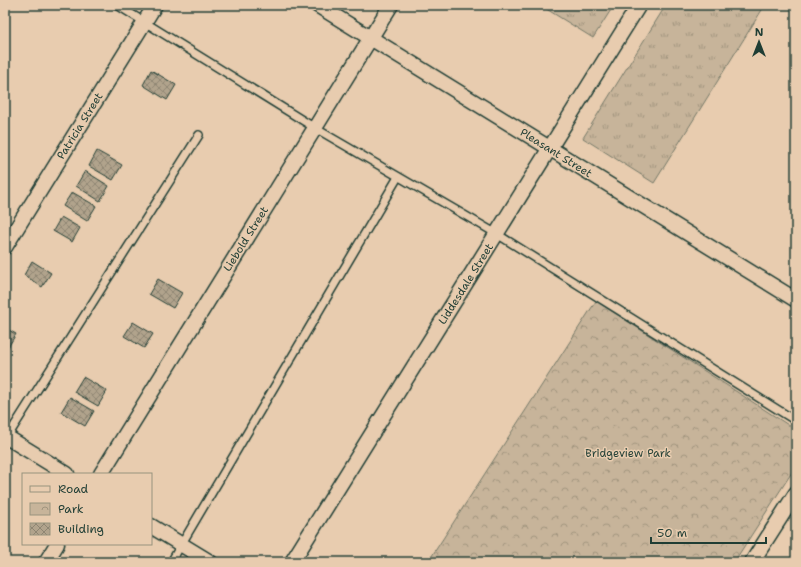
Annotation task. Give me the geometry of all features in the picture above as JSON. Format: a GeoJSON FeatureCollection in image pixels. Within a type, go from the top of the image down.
{"type":"FeatureCollection","features":[{"type":"Feature","properties":{"kind":"street","name":"Patricia Street"},"geometry":{"type":"LineString","coordinates":[[5,247],[155,5]]}},
{"type":"Feature","properties":{"kind":"street","name":"Pleasant Street"},"geometry":{"type":"LineString","coordinates":[[317,5],[796,300]]}},
{"type":"Feature","properties":{"kind":"street","name":"Liebold Street"},"geometry":{"type":"LineString","coordinates":[[102,473],[391,5]]}},
{"type":"Feature","properties":{"kind":"street","name":"Liddesdale Street"},"geometry":{"type":"LineString","coordinates":[[292,562],[639,5]]}},
{"type":"Feature","properties":{"kind":"street"},"geometry":{"type":"LineString","coordinates":[[6,438],[65,473]]}},
{"type":"Feature","properties":{"kind":"street"},"geometry":{"type":"LineString","coordinates":[[752,562],[796,493]]}},
{"type":"Feature","properties":{"kind":"street"},"geometry":{"type":"LineString","coordinates":[[152,527],[210,562]]}},
{"type":"Feature","properties":{"kind":"street"},"geometry":{"type":"LineString","coordinates":[[46,562],[56,545]]}},
{"type":"Feature","properties":{"kind":"lane"},"geometry":{"type":"LineString","coordinates":[[117,5],[315,128],[497,234],[796,421]]}},
{"type":"Feature","properties":{"kind":"lane"},"geometry":{"type":"LineString","coordinates":[[6,438],[199,135]]}},
{"type":"Feature","properties":{"kind":"lane"},"geometry":{"type":"LineString","coordinates":[[171,562],[398,177]]}},
{"type":"Feature","properties":{"kind":"green space"},"geometry":{"type":"Polygon","coordinates":[[[540,5],[614,5],[593,38],[540,5]]]}},
{"type":"Feature","properties":{"kind":"green space"},"geometry":{"type":"Polygon","coordinates":[[[666,5],[765,5],[654,183],[583,138],[666,5]]]}},
{"type":"Feature","properties":{"kind":"green space","name":"Bridgeview Park"},"geometry":{"type":"Polygon","coordinates":[[[596,301],[796,430],[796,466],[734,562],[428,562],[596,301]]]}},
{"type":"Feature","properties":{"kind":"building"},"geometry":{"type":"Polygon","coordinates":[[[151,70],[176,85],[167,100],[143,85],[151,70]]]}},
{"type":"Feature","properties":{"kind":"building"},"geometry":{"type":"Polygon","coordinates":[[[97,151],[122,165],[113,180],[89,166],[97,151]]]}},
{"type":"Feature","properties":{"kind":"building"},"geometry":{"type":"Polygon","coordinates":[[[85,171],[109,186],[100,201],[76,186],[85,171]]]}},
{"type":"Feature","properties":{"kind":"building"},"geometry":{"type":"Polygon","coordinates":[[[72,192],[96,206],[87,221],[63,206],[72,192]]]}},
{"type":"Feature","properties":{"kind":"building"},"geometry":{"type":"Polygon","coordinates":[[[61,217],[80,228],[72,242],[53,231],[61,217]]]}},
{"type":"Feature","properties":{"kind":"building"},"geometry":{"type":"Polygon","coordinates":[[[32,261],[51,273],[42,287],[24,275],[32,261]]]}},
{"type":"Feature","properties":{"kind":"building"},"geometry":{"type":"Polygon","coordinates":[[[158,279],[182,293],[173,308],[149,294],[158,279]]]}},
{"type":"Feature","properties":{"kind":"building"},"geometry":{"type":"Polygon","coordinates":[[[133,322],[153,334],[144,348],[124,336],[133,322]]]}},
{"type":"Feature","properties":{"kind":"building"},"geometry":{"type":"Polygon","coordinates":[[[5,328],[16,334],[7,349],[5,348],[5,328]]]}},
{"type":"Feature","properties":{"kind":"building"},"geometry":{"type":"Polygon","coordinates":[[[83,377],[107,391],[98,406],[74,392],[83,377]]]}},
{"type":"Feature","properties":{"kind":"building"},"geometry":{"type":"Polygon","coordinates":[[[70,397],[94,411],[85,426],[61,412],[70,397]]]}}]}
